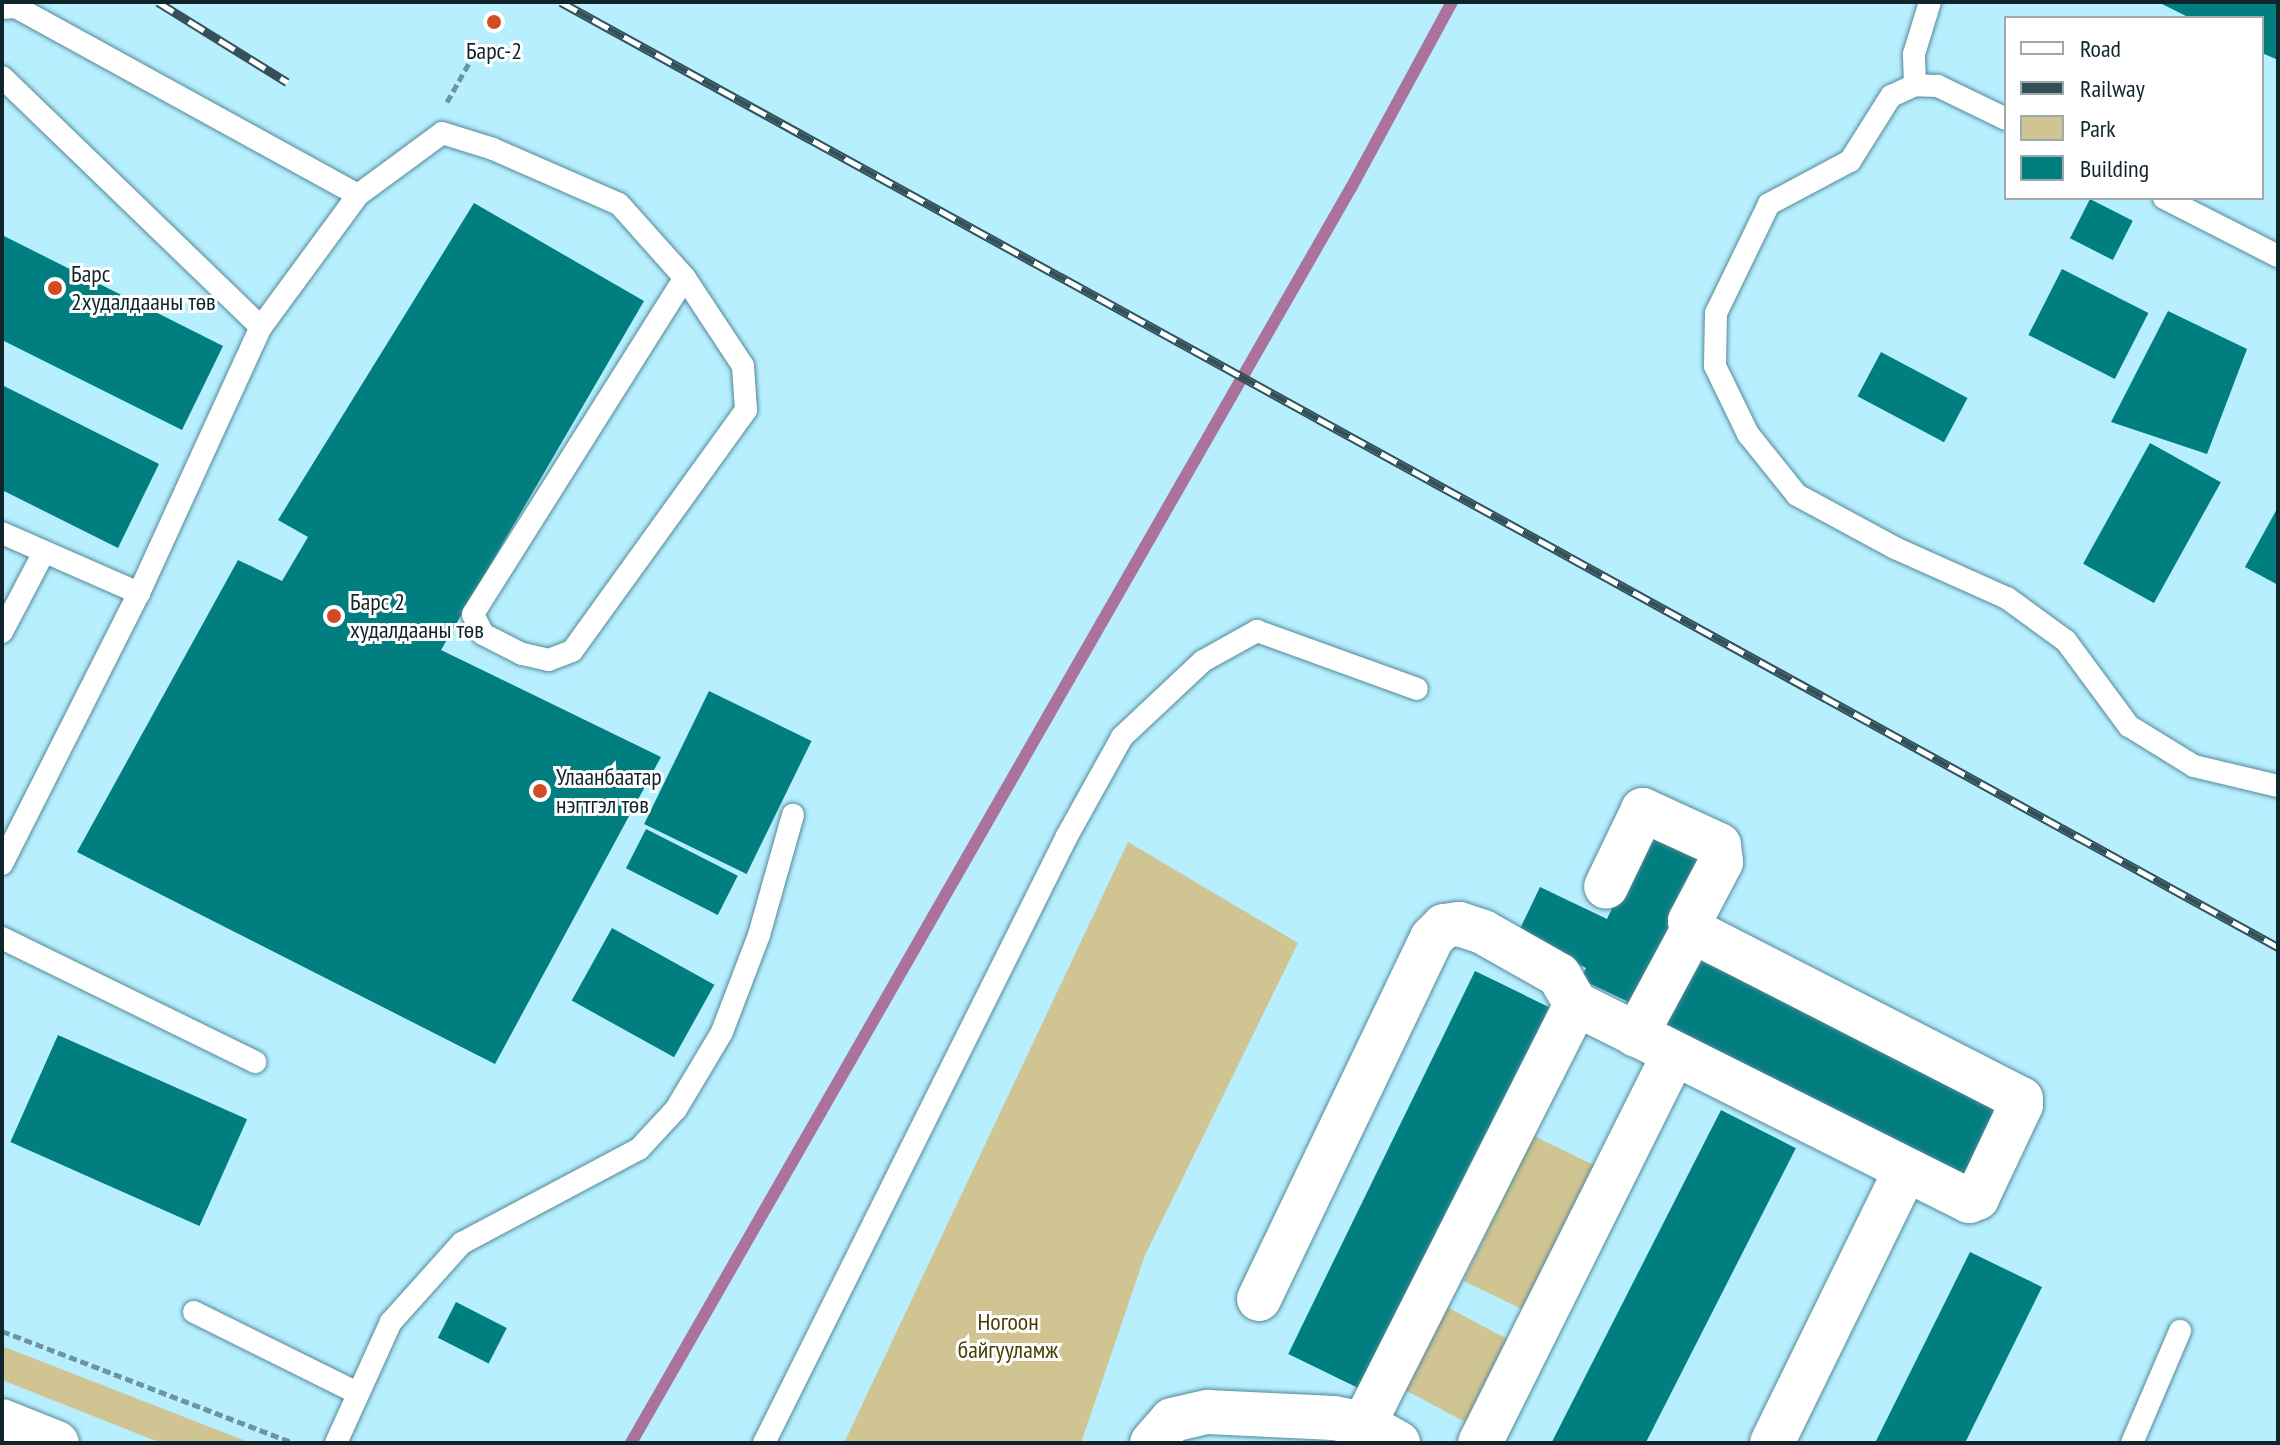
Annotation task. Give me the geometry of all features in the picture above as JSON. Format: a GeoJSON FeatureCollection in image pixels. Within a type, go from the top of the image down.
{"type":"FeatureCollection","features":[{"type":"Feature","properties":{"kind":"main road"},"geometry":{"type":"LineString","coordinates":[[1606,887],[1639,813],[1650,810],[1719,845],[1722,854],[1690,921],[1692,931],[1636,1035]]}},
{"type":"Feature","properties":{"kind":"main road"},"geometry":{"type":"LineString","coordinates":[[1259,1299],[1432,938],[1444,926],[1459,924],[1483,932],[1559,975],[1576,1004],[1904,1173],[1973,1201],[2021,1099],[1692,931]]}},
{"type":"Feature","properties":{"kind":"main road"},"geometry":{"type":"LineString","coordinates":[[1152,1443],[1172,1420],[1208,1412],[1334,1418],[1381,1434],[1576,1004]]}},
{"type":"Feature","properties":{"kind":"main road"},"geometry":{"type":"LineString","coordinates":[[1480,1443],[1674,1054]]}},
{"type":"Feature","properties":{"kind":"main road"},"geometry":{"type":"LineString","coordinates":[[1772,1443],[1904,1173]]}},
{"type":"Feature","properties":{"kind":"main road"},"geometry":{"type":"LineString","coordinates":[[2,1421],[57,1443]]}},
{"type":"Feature","properties":{"kind":"lane"},"geometry":{"type":"LineString","coordinates":[[1915,85],[1914,54],[1930,2]]}},
{"type":"Feature","properties":{"kind":"lane"},"geometry":{"type":"LineString","coordinates":[[2,8],[16,7],[358,195]]}},
{"type":"Feature","properties":{"kind":"lane"},"geometry":{"type":"LineString","coordinates":[[2,77],[261,327]]}},
{"type":"Feature","properties":{"kind":"lane"},"geometry":{"type":"LineString","coordinates":[[2004,118],[1938,86],[1915,85],[1891,96],[1850,161],[1769,204],[1716,313],[1715,366],[1748,434],[1797,495],[1895,548],[2007,598],[2066,641],[2129,726],[2194,766],[2278,786]]}},
{"type":"Feature","properties":{"kind":"lane"},"geometry":{"type":"LineString","coordinates":[[2,864],[139,593],[261,327],[358,195],[442,133],[493,149],[619,204],[685,278],[743,366],[746,410],[572,651],[549,660],[522,654],[483,634],[473,614],[685,278]]}},
{"type":"Feature","properties":{"kind":"lane"},"geometry":{"type":"LineString","coordinates":[[2168,200],[2278,256]]}},
{"type":"Feature","properties":{"kind":"lane"},"geometry":{"type":"LineString","coordinates":[[2,533],[139,593]]}},
{"type":"Feature","properties":{"kind":"lane"},"geometry":{"type":"LineString","coordinates":[[2,632],[44,552]]}},
{"type":"Feature","properties":{"kind":"lane"},"geometry":{"type":"LineString","coordinates":[[764,1443],[1067,836],[1122,737],[1203,661],[1257,631],[1417,689]]}},
{"type":"Feature","properties":{"kind":"lane"},"geometry":{"type":"LineString","coordinates":[[336,1443],[391,1322],[462,1243],[639,1149],[676,1109],[722,1032],[759,935],[793,815]]}},
{"type":"Feature","properties":{"kind":"lane"},"geometry":{"type":"LineString","coordinates":[[2,938],[255,1062]]}},
{"type":"Feature","properties":{"kind":"lane"},"geometry":{"type":"LineString","coordinates":[[194,1312],[357,1393]]}},
{"type":"Feature","properties":{"kind":"lane"},"geometry":{"type":"LineString","coordinates":[[2132,1443],[2180,1331]]}},
{"type":"Feature","properties":{"kind":"path"},"geometry":{"type":"LineString","coordinates":[[442,133],[437,121],[478,47]]}},
{"type":"Feature","properties":{"kind":"path"},"geometry":{"type":"LineString","coordinates":[[2,1331],[294,1443]]}},
{"type":"Feature","properties":{"kind":"green space","name":"Ногоон байгууламж"},"geometry":{"type":"Polygon","coordinates":[[[1128,842],[1298,943],[1145,1255],[1081,1443],[844,1443],[1128,842]]]}},
{"type":"Feature","properties":{"kind":"green space"},"geometry":{"type":"Polygon","coordinates":[[[1534,1136],[1594,1165],[1524,1310],[1463,1281],[1534,1136]]]}},
{"type":"Feature","properties":{"kind":"green space"},"geometry":{"type":"Polygon","coordinates":[[[1447,1307],[1511,1341],[1467,1423],[1403,1389],[1447,1307]]]}},
{"type":"Feature","properties":{"kind":"green space"},"geometry":{"type":"Polygon","coordinates":[[[2,1346],[251,1443],[161,1443],[2,1380],[2,1346]]]}},
{"type":"Feature","properties":{"kind":"building"},"geometry":{"type":"Polygon","coordinates":[[[2158,2],[2278,2],[2278,60],[2264,54],[2264,16],[2186,16],[2158,2]]]}},
{"type":"Feature","properties":{"kind":"building"},"geometry":{"type":"Polygon","coordinates":[[[2089,200],[2133,221],[2113,260],[2070,238],[2089,200]]]}},
{"type":"Feature","properties":{"kind":"building","name":"Барс 2 худалдааны төв"},"geometry":{"type":"Polygon","coordinates":[[[474,203],[644,301],[441,650],[661,757],[495,1064],[77,852],[238,560],[282,581],[308,537],[278,520],[474,203]]]}},
{"type":"Feature","properties":{"kind":"building","name":"Барс 2худалдааны төв"},"geometry":{"type":"Polygon","coordinates":[[[2,235],[223,346],[182,430],[2,340],[2,235]]]}},
{"type":"Feature","properties":{"kind":"building"},"geometry":{"type":"Polygon","coordinates":[[[2062,269],[2148,313],[2115,379],[2028,335],[2062,269]]]}},
{"type":"Feature","properties":{"kind":"building"},"geometry":{"type":"Polygon","coordinates":[[[2168,311],[2247,349],[2207,454],[2111,422],[2168,311]]]}},
{"type":"Feature","properties":{"kind":"building"},"geometry":{"type":"Polygon","coordinates":[[[1881,352],[1968,398],[1944,442],[1858,396],[1881,352]]]}},
{"type":"Feature","properties":{"kind":"building"},"geometry":{"type":"Polygon","coordinates":[[[2,385],[159,464],[118,548],[2,490],[2,385]]]}},
{"type":"Feature","properties":{"kind":"building"},"geometry":{"type":"Polygon","coordinates":[[[2150,443],[2221,482],[2154,603],[2083,564],[2150,443]]]}},
{"type":"Feature","properties":{"kind":"building"},"geometry":{"type":"Polygon","coordinates":[[[2278,507],[2278,585],[2245,567],[2278,507]]]}},
{"type":"Feature","properties":{"kind":"building"},"geometry":{"type":"Polygon","coordinates":[[[709,691],[811,741],[747,874],[644,824],[709,691]]]}},
{"type":"Feature","properties":{"kind":"building"},"geometry":{"type":"Polygon","coordinates":[[[1650,827],[1708,854],[1637,1006],[1580,979],[1586,968],[1517,935],[1540,887],[1607,919],[1650,827]]]}},
{"type":"Feature","properties":{"kind":"building"},"geometry":{"type":"Polygon","coordinates":[[[646,829],[738,876],[718,915],[626,868],[646,829]]]}},
{"type":"Feature","properties":{"kind":"building"},"geometry":{"type":"Polygon","coordinates":[[[612,928],[714,985],[674,1057],[572,1001],[612,928]]]}},
{"type":"Feature","properties":{"kind":"building"},"geometry":{"type":"Polygon","coordinates":[[[1690,956],[2005,1103],[1969,1181],[1654,1034],[1690,956]]]}},
{"type":"Feature","properties":{"kind":"building"},"geometry":{"type":"Polygon","coordinates":[[[1475,971],[1550,1007],[1363,1390],[1288,1354],[1475,971]]]}},
{"type":"Feature","properties":{"kind":"building"},"geometry":{"type":"Polygon","coordinates":[[[58,1035],[247,1119],[200,1226],[10,1142],[58,1035]]]}},
{"type":"Feature","properties":{"kind":"building"},"geometry":{"type":"Polygon","coordinates":[[[1721,1110],[1796,1148],[1646,1443],[1552,1441],[1721,1110]]]}},
{"type":"Feature","properties":{"kind":"building"},"geometry":{"type":"Polygon","coordinates":[[[1970,1252],[2042,1287],[1965,1443],[1875,1443],[1970,1252]]]}},
{"type":"Feature","properties":{"kind":"building"},"geometry":{"type":"Polygon","coordinates":[[[456,1302],[507,1328],[489,1364],[438,1338],[456,1302]]]}},
{"type":"Feature","properties":{"kind":"waterway"},"geometry":{"type":"LineString","coordinates":[[631,1443],[1351,188],[1452,2]]}},
{"type":"Feature","properties":{"kind":"railway"},"geometry":{"type":"LineString","coordinates":[[158,2],[287,82]]}},
{"type":"Feature","properties":{"kind":"railway"},"geometry":{"type":"LineString","coordinates":[[561,2],[2278,947]]}},
{"type":"Feature","properties":{"kind":"place","name":"Барс-2"},"geometry":{"type":"Point","coordinates":[494,22]}},
{"type":"Feature","properties":{"kind":"place","name":"Барс 2худалдааны төв"},"geometry":{"type":"Point","coordinates":[55,288]}},
{"type":"Feature","properties":{"kind":"place","name":"Барс 2 худалдааны төв"},"geometry":{"type":"Point","coordinates":[334,616]}},
{"type":"Feature","properties":{"kind":"place","name":"Улаанбаатар нэгтгэл төв"},"geometry":{"type":"Point","coordinates":[540,791]}}]}
